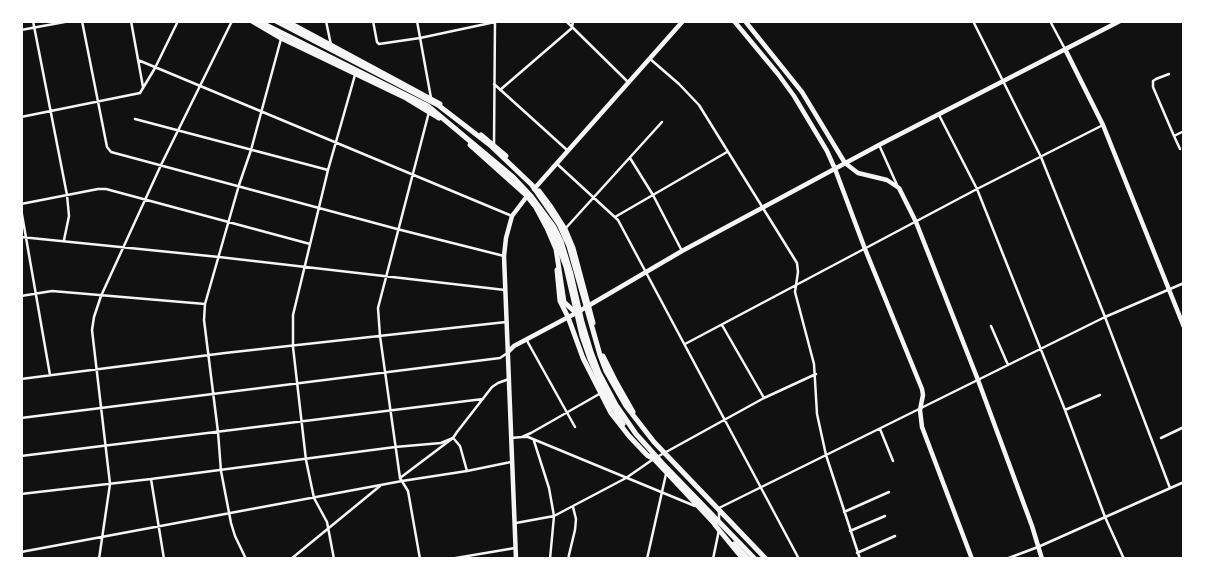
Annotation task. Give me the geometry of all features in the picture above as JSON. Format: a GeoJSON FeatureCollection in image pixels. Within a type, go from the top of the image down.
{"type":"FeatureCollection","features":[{"type":"Feature","properties":{"kind":"main road"},"geometry":{"type":"LineString","coordinates":[[252,21],[429,111],[532,192],[553,232],[566,267],[590,359],[620,421],[729,539],[744,559]]}},
{"type":"Feature","properties":{"kind":"main road"},"geometry":{"type":"LineString","coordinates":[[258,21],[428,106],[551,207],[565,229],[572,248],[603,357],[615,382],[645,429],[669,450],[672,457],[768,559]]}},
{"type":"Feature","properties":{"kind":"main road"},"geometry":{"type":"LineString","coordinates":[[281,21],[289,28],[438,105],[490,145],[532,185],[552,212],[569,246],[595,339],[606,371],[617,392],[645,432],[768,559]]}},
{"type":"Feature","properties":{"kind":"main road"},"geometry":{"type":"LineString","coordinates":[[281,21],[431,98],[494,144],[532,192],[554,227],[571,274],[582,322],[599,373],[624,419],[663,464],[755,559]]}},
{"type":"Feature","properties":{"kind":"main road"},"geometry":{"type":"LineString","coordinates":[[516,559],[504,256],[512,216],[683,21]]}},
{"type":"Feature","properties":{"kind":"main road"},"geometry":{"type":"LineString","coordinates":[[734,21],[794,96],[835,169],[922,389],[922,427],[972,559]]}},
{"type":"Feature","properties":{"kind":"main road"},"geometry":{"type":"LineString","coordinates":[[745,21],[802,92],[845,163],[858,173],[887,180],[899,188],[916,222],[978,380],[1042,559]]}},
{"type":"Feature","properties":{"kind":"main road"},"geometry":{"type":"LineString","coordinates":[[508,352],[526,339],[682,251],[879,145],[1120,21]]}},
{"type":"Feature","properties":{"kind":"main road"},"geometry":{"type":"LineString","coordinates":[[1065,49],[1103,125],[1169,290],[1181,311],[1184,327]]}},
{"type":"Feature","properties":{"kind":"main road"},"geometry":{"type":"LineString","coordinates":[[532,192],[556,249],[562,297],[566,305],[576,313]]}},
{"type":"Feature","properties":{"kind":"main road"},"geometry":{"type":"LineString","coordinates":[[553,232],[560,301],[592,378],[617,423],[647,455],[663,464]]}},
{"type":"Feature","properties":{"kind":"main road"},"geometry":{"type":"LineString","coordinates":[[711,515],[715,525],[744,559]]}},
{"type":"Feature","properties":{"kind":"street"},"geometry":{"type":"LineString","coordinates":[[33,21],[67,195],[69,216],[64,240]]}},
{"type":"Feature","properties":{"kind":"street"},"geometry":{"type":"LineString","coordinates":[[21,30],[70,21]]}},
{"type":"Feature","properties":{"kind":"street"},"geometry":{"type":"LineString","coordinates":[[82,21],[97,102],[107,147],[111,152],[504,256]]}},
{"type":"Feature","properties":{"kind":"street"},"geometry":{"type":"LineString","coordinates":[[131,21],[143,89]]}},
{"type":"Feature","properties":{"kind":"street"},"geometry":{"type":"LineString","coordinates":[[21,117],[140,93],[178,21]]}},
{"type":"Feature","properties":{"kind":"street"},"geometry":{"type":"LineString","coordinates":[[99,559],[110,484],[92,324],[145,199],[232,21]]}},
{"type":"Feature","properties":{"kind":"street"},"geometry":{"type":"LineString","coordinates":[[246,559],[235,537],[220,471],[218,432],[204,320],[205,304],[251,150],[281,38],[281,21]]}},
{"type":"Feature","properties":{"kind":"street"},"geometry":{"type":"LineString","coordinates":[[326,21],[331,46]]}},
{"type":"Feature","properties":{"kind":"street"},"geometry":{"type":"LineString","coordinates":[[373,21],[377,43],[420,38],[495,22],[494,144]]}},
{"type":"Feature","properties":{"kind":"street"},"geometry":{"type":"LineString","coordinates":[[417,21],[431,98],[377,308],[395,447],[401,480],[408,491],[419,559]]}},
{"type":"Feature","properties":{"kind":"street"},"geometry":{"type":"LineString","coordinates":[[566,21],[628,82]]}},
{"type":"Feature","properties":{"kind":"street"},"geometry":{"type":"LineString","coordinates":[[500,90],[572,28],[573,21]]}},
{"type":"Feature","properties":{"kind":"street"},"geometry":{"type":"LineString","coordinates":[[973,21],[1041,157],[1170,488]]}},
{"type":"Feature","properties":{"kind":"street"},"geometry":{"type":"LineString","coordinates":[[1051,21],[1065,49]]}},
{"type":"Feature","properties":{"kind":"street"},"geometry":{"type":"LineString","coordinates":[[649,58],[693,97],[797,263],[795,284],[816,374],[817,414],[826,455],[860,559]]}},
{"type":"Feature","properties":{"kind":"street"},"geometry":{"type":"LineString","coordinates":[[138,60],[512,216]]}},
{"type":"Feature","properties":{"kind":"street"},"geometry":{"type":"LineString","coordinates":[[1169,74],[1156,79],[1152,84],[1180,149]]}},
{"type":"Feature","properties":{"kind":"street"},"geometry":{"type":"LineString","coordinates":[[334,559],[327,522],[314,498],[306,460],[293,346],[293,315],[328,170],[355,75]]}},
{"type":"Feature","properties":{"kind":"street"},"geometry":{"type":"LineString","coordinates":[[494,84],[568,150]]}},
{"type":"Feature","properties":{"kind":"street"},"geometry":{"type":"LineString","coordinates":[[939,115],[977,189],[1105,517],[1124,559]]}},
{"type":"Feature","properties":{"kind":"street"},"geometry":{"type":"LineString","coordinates":[[135,119],[328,170]]}},
{"type":"Feature","properties":{"kind":"street"},"geometry":{"type":"LineString","coordinates":[[565,229],[662,122]]}},
{"type":"Feature","properties":{"kind":"street"},"geometry":{"type":"LineString","coordinates":[[685,344],[1103,125]]}},
{"type":"Feature","properties":{"kind":"street"},"geometry":{"type":"LineString","coordinates":[[1174,136],[1184,131]]}},
{"type":"Feature","properties":{"kind":"street"},"geometry":{"type":"LineString","coordinates":[[879,145],[899,188]]}},
{"type":"Feature","properties":{"kind":"street"},"geometry":{"type":"LineString","coordinates":[[615,216],[727,152]]}},
{"type":"Feature","properties":{"kind":"street"},"geometry":{"type":"LineString","coordinates":[[630,158],[682,251]]}},
{"type":"Feature","properties":{"kind":"street"},"geometry":{"type":"LineString","coordinates":[[556,163],[615,216],[799,558]]}},
{"type":"Feature","properties":{"kind":"street"},"geometry":{"type":"LineString","coordinates":[[50,375],[21,206],[102,189],[310,245]]}},
{"type":"Feature","properties":{"kind":"street"},"geometry":{"type":"LineString","coordinates":[[21,237],[505,290]]}},
{"type":"Feature","properties":{"kind":"street"},"geometry":{"type":"LineString","coordinates":[[511,438],[522,437],[534,441],[698,507],[717,506],[761,488],[1105,317],[1184,283]]}},
{"type":"Feature","properties":{"kind":"street"},"geometry":{"type":"LineString","coordinates":[[21,296],[51,291],[205,304]]}},
{"type":"Feature","properties":{"kind":"street"},"geometry":{"type":"LineString","coordinates":[[21,379],[506,322]]}},
{"type":"Feature","properties":{"kind":"street"},"geometry":{"type":"LineString","coordinates":[[721,324],[764,398]]}},
{"type":"Feature","properties":{"kind":"street"},"geometry":{"type":"LineString","coordinates":[[991,326],[1008,365]]}},
{"type":"Feature","properties":{"kind":"street"},"geometry":{"type":"LineString","coordinates":[[526,339],[575,427]]}},
{"type":"Feature","properties":{"kind":"street"},"geometry":{"type":"LineString","coordinates":[[21,418],[500,358],[508,352]]}},
{"type":"Feature","properties":{"kind":"street"},"geometry":{"type":"LineString","coordinates":[[514,523],[554,516],[626,478],[653,459],[764,398],[816,374]]}},
{"type":"Feature","properties":{"kind":"street"},"geometry":{"type":"LineString","coordinates":[[401,480],[453,438],[492,387],[509,379]]}},
{"type":"Feature","properties":{"kind":"street"},"geometry":{"type":"LineString","coordinates":[[522,437],[604,391]]}},
{"type":"Feature","properties":{"kind":"street"},"geometry":{"type":"LineString","coordinates":[[1065,410],[1100,395]]}},
{"type":"Feature","properties":{"kind":"street"},"geometry":{"type":"LineString","coordinates":[[21,456],[482,399]]}},
{"type":"Feature","properties":{"kind":"street"},"geometry":{"type":"LineString","coordinates":[[1161,438],[1184,427]]}},
{"type":"Feature","properties":{"kind":"street"},"geometry":{"type":"LineString","coordinates":[[880,429],[893,461]]}},
{"type":"Feature","properties":{"kind":"street"},"geometry":{"type":"LineString","coordinates":[[21,494],[441,443],[453,438]]}},
{"type":"Feature","properties":{"kind":"street"},"geometry":{"type":"LineString","coordinates":[[453,438],[460,446],[467,471]]}},
{"type":"Feature","properties":{"kind":"street"},"geometry":{"type":"LineString","coordinates":[[534,441],[549,488],[554,516],[550,559]]}},
{"type":"Feature","properties":{"kind":"street"},"geometry":{"type":"LineString","coordinates":[[647,559],[672,457]]}},
{"type":"Feature","properties":{"kind":"street"},"geometry":{"type":"LineString","coordinates":[[21,552],[401,480],[511,463]]}},
{"type":"Feature","properties":{"kind":"street"},"geometry":{"type":"LineString","coordinates":[[151,480],[164,559]]}},
{"type":"Feature","properties":{"kind":"street"},"geometry":{"type":"LineString","coordinates":[[1006,559],[1184,482]]}},
{"type":"Feature","properties":{"kind":"street"},"geometry":{"type":"LineString","coordinates":[[291,559],[381,485]]}},
{"type":"Feature","properties":{"kind":"street"},"geometry":{"type":"LineString","coordinates":[[844,512],[889,492]]}},
{"type":"Feature","properties":{"kind":"street"},"geometry":{"type":"LineString","coordinates":[[568,559],[575,530],[573,506]]}},
{"type":"Feature","properties":{"kind":"street"},"geometry":{"type":"LineString","coordinates":[[713,559],[719,528],[717,506]]}},
{"type":"Feature","properties":{"kind":"street"},"geometry":{"type":"LineString","coordinates":[[850,531],[884,516]]}},
{"type":"Feature","properties":{"kind":"street"},"geometry":{"type":"LineString","coordinates":[[857,553],[895,536]]}},
{"type":"Feature","properties":{"kind":"street"},"geometry":{"type":"LineString","coordinates":[[450,559],[515,548]]}}]}
